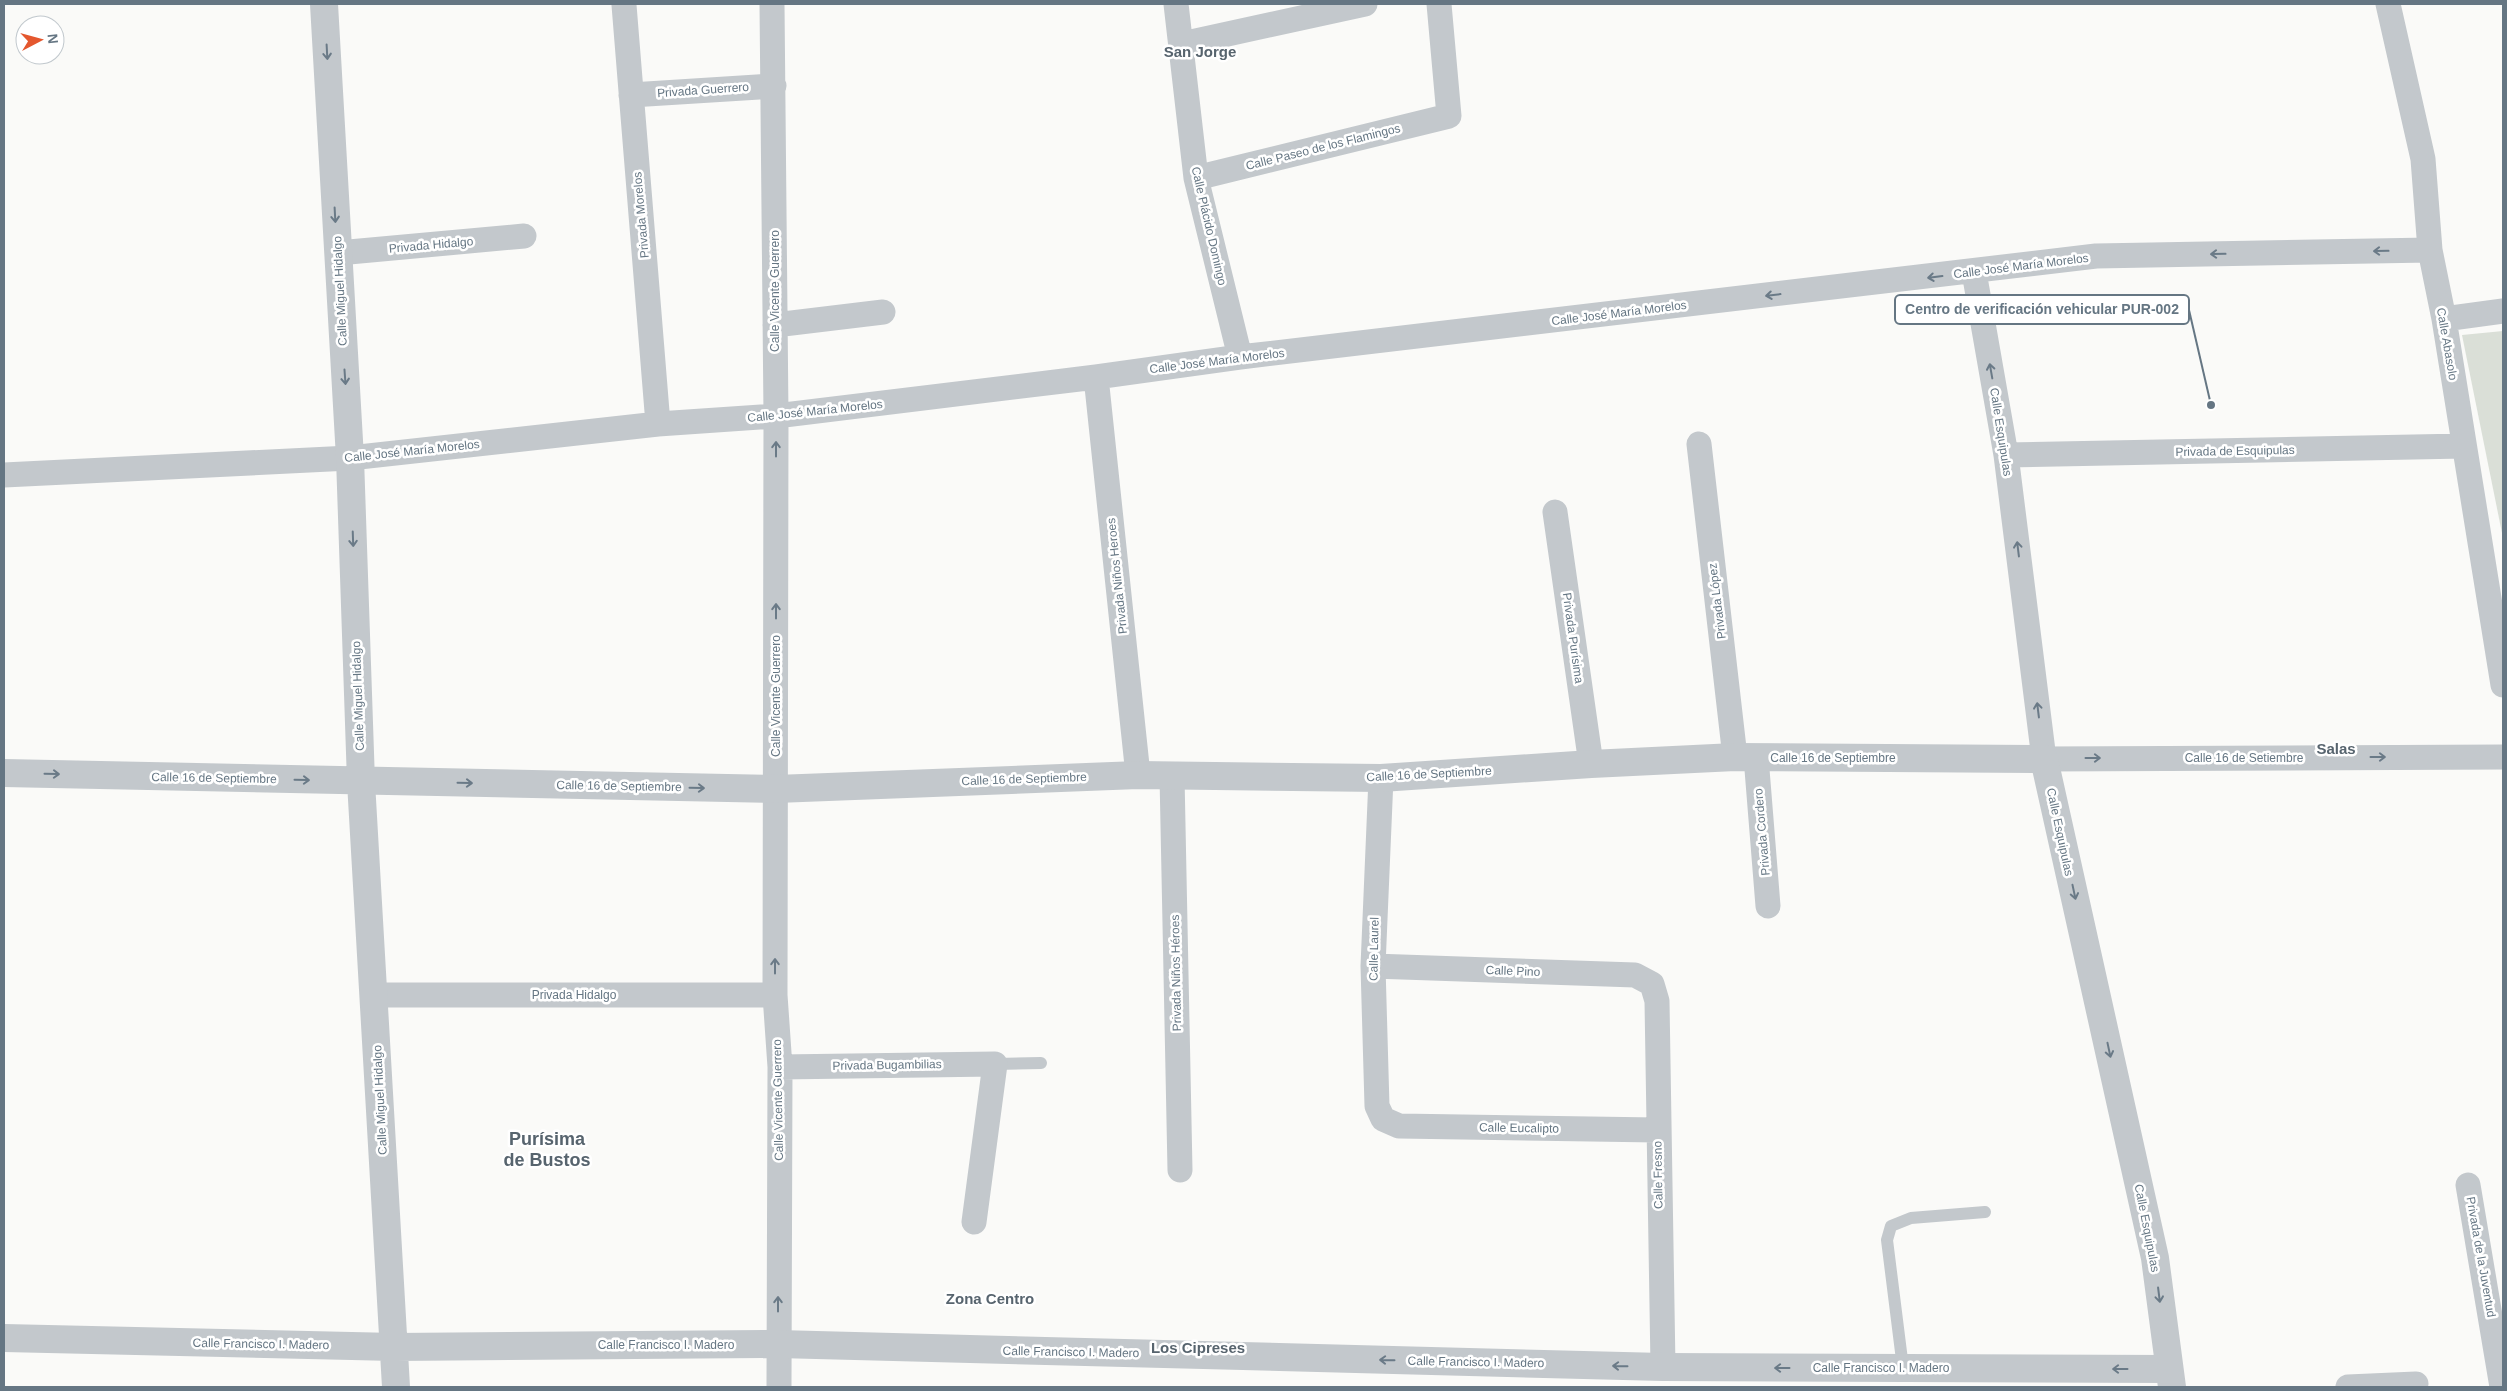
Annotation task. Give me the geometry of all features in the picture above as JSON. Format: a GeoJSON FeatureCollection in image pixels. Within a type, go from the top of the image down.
{"type":"FeatureCollection","features":[{"type":"Feature","properties":{"kind":"street","name":"Calle Miguel Hidalgo"},"geometry":{"type":"LineString","coordinates":[[324,4],[350,458],[361,782],[396,1387]]}},
{"type":"Feature","properties":{"kind":"street","name":"Calle Vicente Guerrero"},"geometry":{"type":"LineString","coordinates":[[772,4],[776,416],[775,995],[780,1067],[779,1387]]}},
{"type":"Feature","properties":{"kind":"street","name":"Calle Plácido Domingo"},"geometry":{"type":"LineString","coordinates":[[1176,4],[1196,178],[1240,357]]}},
{"type":"Feature","properties":{"kind":"street"},"geometry":{"type":"LineString","coordinates":[[1182,44],[1365,4]]}},
{"type":"Feature","properties":{"kind":"street","name":"Calle Paseo de los Flamingos"},"geometry":{"type":"LineString","coordinates":[[1196,178],[1449,116],[1439,4]]}},
{"type":"Feature","properties":{"kind":"street","name":"Calle Abasolo"},"geometry":{"type":"LineString","coordinates":[[2388,4],[2423,159],[2430,250],[2444,319],[2503,685]]}},
{"type":"Feature","properties":{"kind":"street","name":"Privada Morelos"},"geometry":{"type":"LineString","coordinates":[[624,5],[658,424]]}},
{"type":"Feature","properties":{"kind":"street","name":"Privada Guerrero"},"geometry":{"type":"LineString","coordinates":[[632,95],[774,86]]}},
{"type":"Feature","properties":{"kind":"street","name":"Privada Hidalgo"},"geometry":{"type":"LineString","coordinates":[[338,253],[524,236]]}},
{"type":"Feature","properties":{"kind":"street","name":"Calle José María Morelos"},"geometry":{"type":"LineString","coordinates":[[4,475],[350,458],[658,424],[776,416],[1096,377],[1240,357],[1974,272],[2096,256],[2430,250]]}},
{"type":"Feature","properties":{"kind":"street","name":"Calle Esquipulas"},"geometry":{"type":"LineString","coordinates":[[1974,272],[2006,455],[2044,759],[2155,1258],[2170,1378]]}},
{"type":"Feature","properties":{"kind":"street"},"geometry":{"type":"LineString","coordinates":[[2444,319],[2503,311]]}},
{"type":"Feature","properties":{"kind":"street"},"geometry":{"type":"LineString","coordinates":[[775,325],[883,312]]}},
{"type":"Feature","properties":{"kind":"street","name":"Privada Niños Heroes"},"geometry":{"type":"LineString","coordinates":[[1096,377],[1138,775]]}},
{"type":"Feature","properties":{"kind":"street","name":"Privada López"},"geometry":{"type":"LineString","coordinates":[[1699,444],[1745,757]]}},
{"type":"Feature","properties":{"kind":"street","name":"Privada de Esquipulas"},"geometry":{"type":"LineString","coordinates":[[2006,455],[2464,446]]}},
{"type":"Feature","properties":{"kind":"street","name":"Privada Purísima"},"geometry":{"type":"LineString","coordinates":[[1555,512],[1591,764]]}},
{"type":"Feature","properties":{"kind":"street","name":"Calle 16 de Setiembre"},"geometry":{"type":"LineString","coordinates":[[2044,759],[2503,756]]}},
{"type":"Feature","properties":{"kind":"street","name":"Calle 16 de Septiembre"},"geometry":{"type":"LineString","coordinates":[[4,773],[361,782],[776,789],[1138,775],[1381,778],[1591,764],[1745,757],[2044,759]]}},
{"type":"Feature","properties":{"kind":"street","name":"Privada Cordero"},"geometry":{"type":"LineString","coordinates":[[1745,757],[1768,906]]}},
{"type":"Feature","properties":{"kind":"street","name":"Privada Niños Héroes"},"geometry":{"type":"LineString","coordinates":[[1172,776],[1180,1170]]}},
{"type":"Feature","properties":{"kind":"street","name":"Calle Laurel"},"geometry":{"type":"LineString","coordinates":[[1381,778],[1373,966],[1377,1106],[1383,1119]]}},
{"type":"Feature","properties":{"kind":"street","name":"Calle Pino"},"geometry":{"type":"LineString","coordinates":[[1373,966],[1635,975],[1652,984]]}},
{"type":"Feature","properties":{"kind":"street","name":"Calle Fresno"},"geometry":{"type":"LineString","coordinates":[[1652,984],[1657,1001],[1657,1130],[1663,1367]]}},
{"type":"Feature","properties":{"kind":"street","name":"Privada Hidalgo"},"geometry":{"type":"LineString","coordinates":[[374,995],[775,995]]}},
{"type":"Feature","properties":{"kind":"street"},"geometry":{"type":"LineString","coordinates":[[974,1222],[995,1064]]}},
{"type":"Feature","properties":{"kind":"street","name":"Privada Bugambilias"},"geometry":{"type":"LineString","coordinates":[[780,1067],[995,1064]]}},
{"type":"Feature","properties":{"kind":"street","name":"Calle Eucalipto"},"geometry":{"type":"LineString","coordinates":[[1383,1119],[1399,1126],[1657,1130]]}},
{"type":"Feature","properties":{"kind":"street","name":"Privada de la Juventud"},"geometry":{"type":"LineString","coordinates":[[2468,1186],[2502,1379]]}},
{"type":"Feature","properties":{"kind":"street","name":"Calle Francisco I. Madero"},"geometry":{"type":"LineString","coordinates":[[4,1338],[395,1347],[778,1344],[1663,1367],[1902,1368],[2170,1378]]}},
{"type":"Feature","properties":{"kind":"street"},"geometry":{"type":"LineString","coordinates":[[2348,1387],[2416,1384]]}},
{"type":"Feature","properties":{"kind":"lane","name":"Privada Bugambilias"},"geometry":{"type":"LineString","coordinates":[[995,1064],[1041,1063]]}},
{"type":"Feature","properties":{"kind":"lane"},"geometry":{"type":"LineString","coordinates":[[1902,1368],[1887,1240],[1892,1226],[1911,1218],[1984,1212]]}},
{"type":"Feature","properties":{"kind":"shaded area"},"geometry":{"type":"Polygon","coordinates":[[[2503,331],[2503,538],[2462,335],[2503,331]]]}},
{"type":"Feature","properties":{"kind":"place","name":"Centro de verificación vehicular PUR-002"},"geometry":{"type":"Point","coordinates":[2211,405]}},
{"type":"Feature","properties":{"kind":"district","name":"San Jorge"},"geometry":{"type":"Point","coordinates":[1200,51]}},
{"type":"Feature","properties":{"kind":"district","name":"Salas"},"geometry":{"type":"Point","coordinates":[2336,748]}},
{"type":"Feature","properties":{"kind":"district","name":"Purísima de Bustos"},"geometry":{"type":"Point","coordinates":[547,1149]}},
{"type":"Feature","properties":{"kind":"district","name":"Zona Centro"},"geometry":{"type":"Point","coordinates":[990,1298]}},
{"type":"Feature","properties":{"kind":"district","name":"Los Cipreses"},"geometry":{"type":"Point","coordinates":[1198,1347]}}]}
